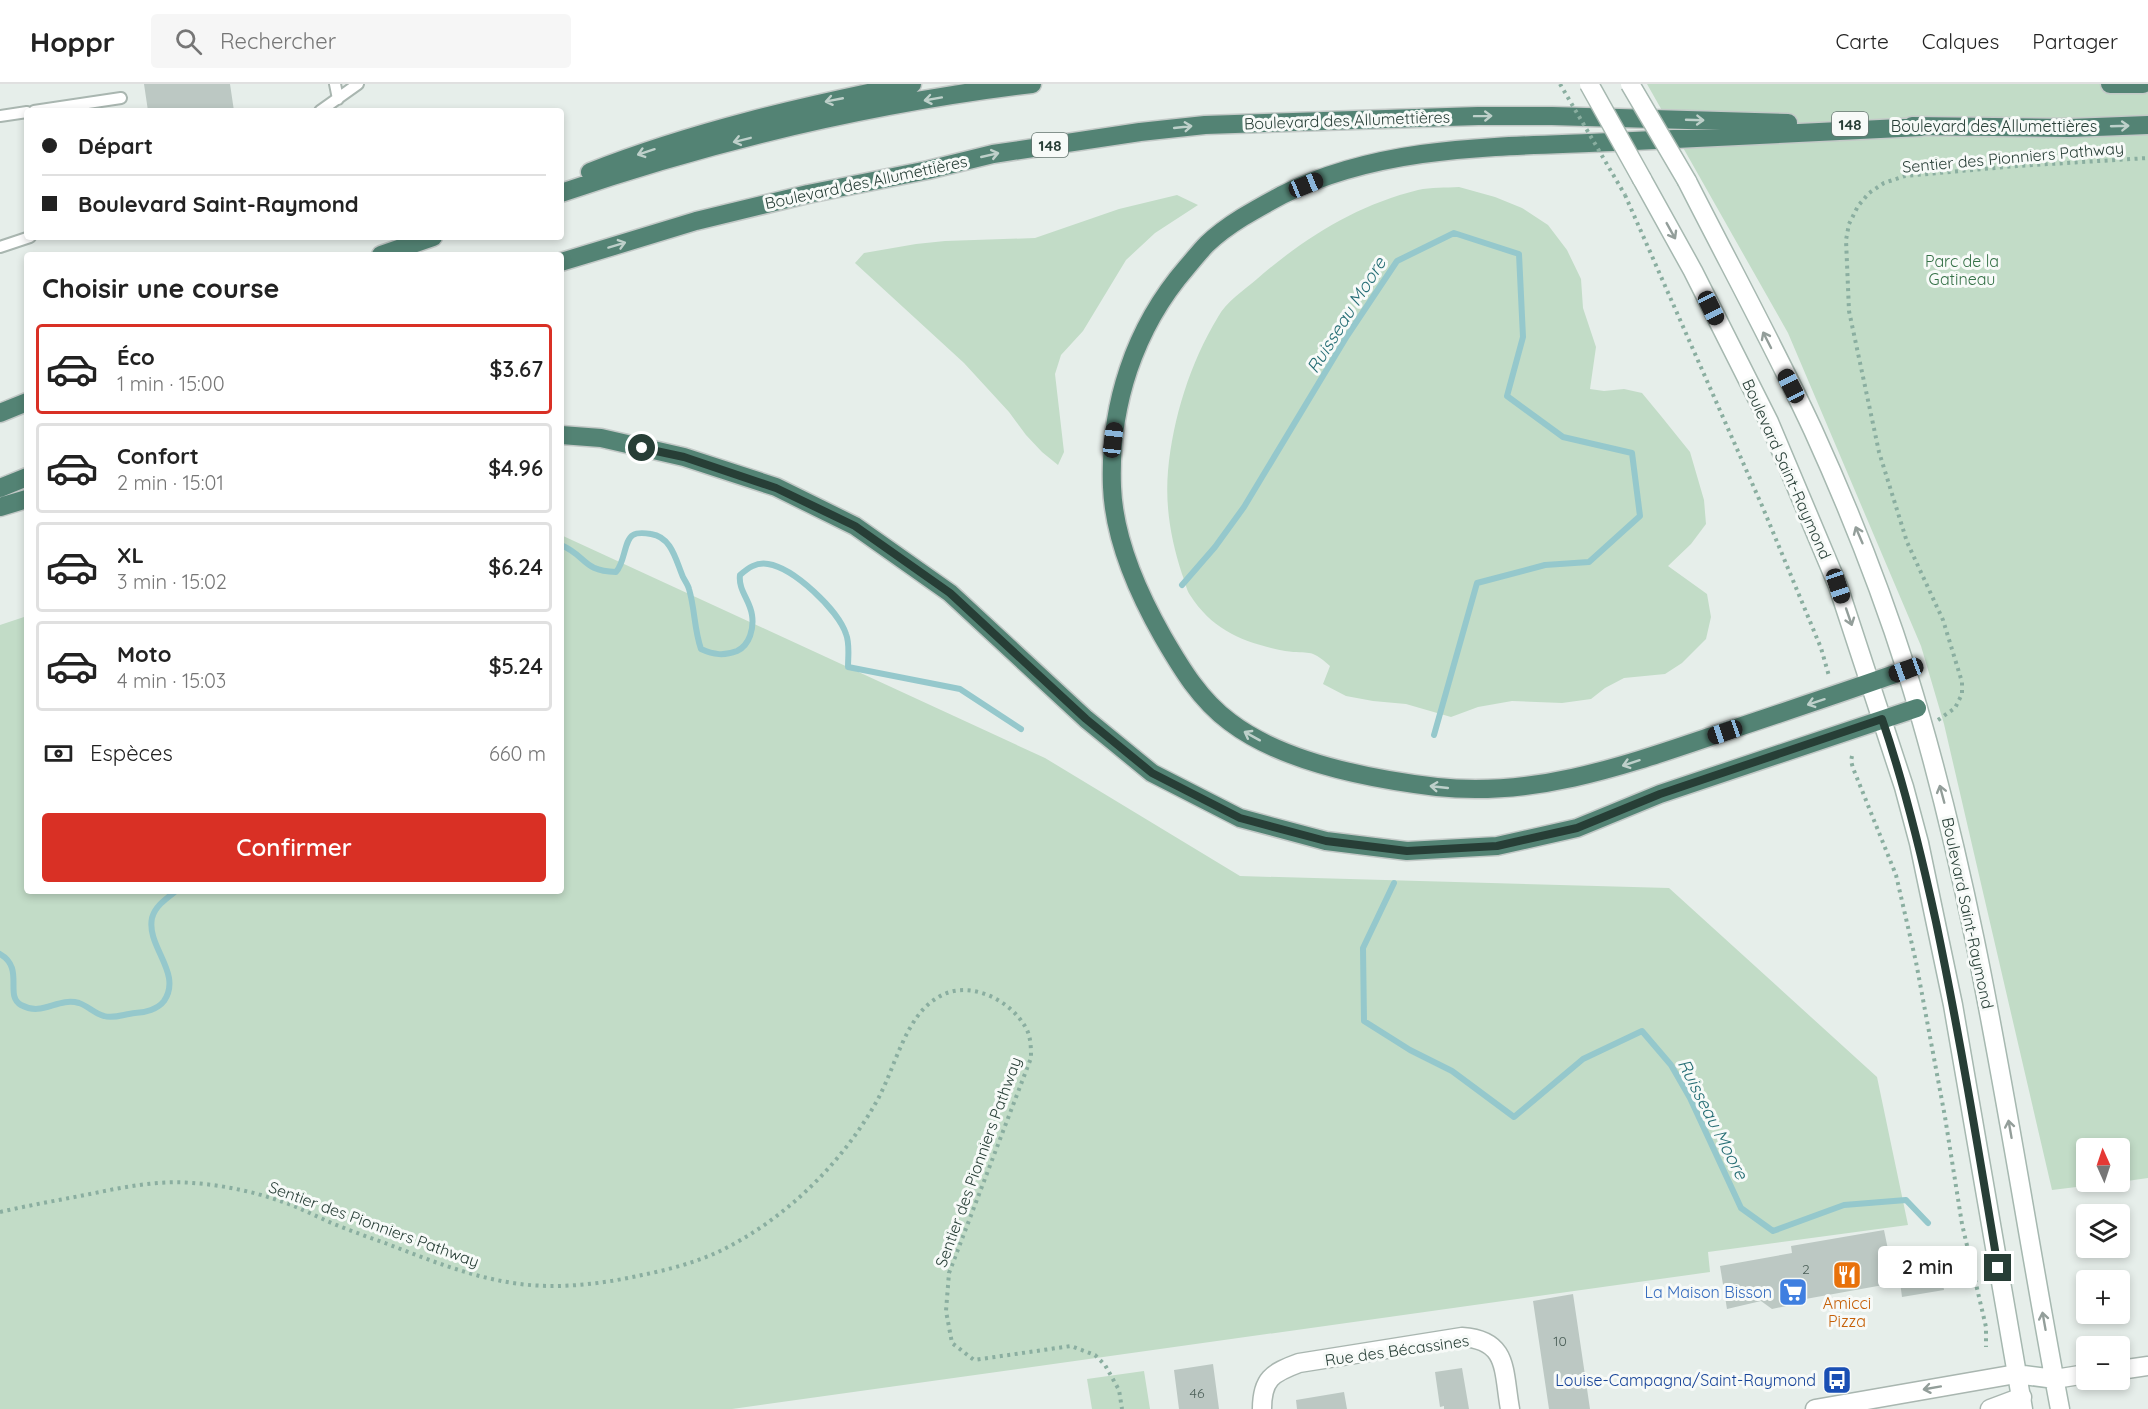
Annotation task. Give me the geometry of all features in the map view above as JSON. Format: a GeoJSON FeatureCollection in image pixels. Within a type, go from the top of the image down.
{"type":"FeatureCollection","features":[{"type":"Feature","properties":{"kind":"highway"},"geometry":{"type":"LineString","coordinates":[[564,182],[623,159],[683,140],[818,103],[912,84]]}},
{"type":"Feature","properties":{"kind":"highway"},"geometry":{"type":"LineString","coordinates":[[564,192],[669,159],[818,122],[900,105],[1032,84]]}},
{"type":"Feature","properties":{"kind":"highway"},"geometry":{"type":"LineString","coordinates":[[2110,84],[2144,84]]}},
{"type":"Feature","properties":{"kind":"highway","name":"Boulevard des Allumettières"},"geometry":{"type":"LineString","coordinates":[[564,261],[696,221],[993,154],[1070,141],[1204,125],[1398,118],[1552,116],[1921,127],[2070,128],[2148,125]]}},
{"type":"Feature","properties":{"kind":"highway"},"geometry":{"type":"LineString","coordinates":[[1906,670],[1618,768],[1532,786],[1439,787],[1355,773],[1310,761],[1270,746],[1233,725],[1198,691],[1172,653],[1149,612],[1119,532],[1112,490],[1113,440],[1119,399],[1131,359],[1149,320],[1175,281],[1206,244],[1241,218],[1284,194],[1328,176],[1373,164],[1456,149],[1921,127]]}},
{"type":"Feature","properties":{"kind":"highway"},"geometry":{"type":"LineString","coordinates":[[384,252],[414,240]]}},
{"type":"Feature","properties":{"kind":"highway"},"geometry":{"type":"LineString","coordinates":[[390,252],[424,240]]}},
{"type":"Feature","properties":{"kind":"highway"},"geometry":{"type":"LineString","coordinates":[[0,413],[24,403]]}},
{"type":"Feature","properties":{"kind":"highway"},"geometry":{"type":"LineString","coordinates":[[564,435],[601,438],[684,457],[776,488],[855,526],[950,593],[1086,719],[1152,773],[1240,818],[1326,841],[1407,851],[1497,846],[1577,828],[1660,794],[1917,708]]}},
{"type":"Feature","properties":{"kind":"highway"},"geometry":{"type":"LineString","coordinates":[[0,488],[24,478]]}},
{"type":"Feature","properties":{"kind":"highway"},"geometry":{"type":"LineString","coordinates":[[0,507],[24,500]]}},
{"type":"Feature","properties":{"kind":"main road","name":"Boulevard Saint-Raymond"},"geometry":{"type":"LineString","coordinates":[[1589,84],[1693,271],[1769,422],[1834,576],[1871,682],[1919,843],[1953,1005],[2016,1374],[2023,1403]]}},
{"type":"Feature","properties":{"kind":"main road","name":"Boulevard Saint-Raymond"},"geometry":{"type":"LineString","coordinates":[[1630,84],[1686,181],[1821,448],[1862,542],[1906,670],[1945,802],[1975,940],[2060,1409]]}},
{"type":"Feature","properties":{"kind":"main road","name":"Rue des Bécassines"},"geometry":{"type":"LineString","coordinates":[[1262,1409],[1262,1394],[1268,1380],[1281,1370],[1299,1364],[1462,1337],[1487,1342],[1498,1352],[1510,1409]]}},
{"type":"Feature","properties":{"kind":"main road"},"geometry":{"type":"LineString","coordinates":[[2130,1369],[2148,1366]]}},
{"type":"Feature","properties":{"kind":"main road"},"geometry":{"type":"LineString","coordinates":[[1815,1409],[2016,1374],[2055,1379],[2076,1376]]}},
{"type":"Feature","properties":{"kind":"main road"},"geometry":{"type":"LineString","coordinates":[[1990,1409],[2023,1403],[2055,1379]]}},
{"type":"Feature","properties":{"kind":"lane"},"geometry":{"type":"LineString","coordinates":[[335,84],[338,99]]}},
{"type":"Feature","properties":{"kind":"lane"},"geometry":{"type":"LineString","coordinates":[[324,108],[358,84]]}},
{"type":"Feature","properties":{"kind":"lane"},"geometry":{"type":"LineString","coordinates":[[54,108],[121,98]]}},
{"type":"Feature","properties":{"kind":"lane"},"geometry":{"type":"LineString","coordinates":[[0,116],[24,112]]}},
{"type":"Feature","properties":{"kind":"lane"},"geometry":{"type":"LineString","coordinates":[[0,247],[24,239]]}},
{"type":"Feature","properties":{"kind":"path"},"geometry":{"type":"LineString","coordinates":[[1560,84],[1625,195],[1763,508],[1821,648],[1829,676]]}},
{"type":"Feature","properties":{"kind":"path","name":"Sentier des Pionniers Pathway"},"geometry":{"type":"LineString","coordinates":[[1937,720],[1955,708],[1962,694],[1962,682],[1943,620],[1907,542],[1879,452],[1849,311],[1846,240],[1849,224],[1858,206],[1869,193],[1884,183],[1905,176],[2148,158]]}},
{"type":"Feature","properties":{"kind":"path"},"geometry":{"type":"LineString","coordinates":[[1852,756],[1853,768],[1896,875],[1901,896],[1945,1118],[1962,1224],[1986,1327],[1986,1347]]}},
{"type":"Feature","properties":{"kind":"path","name":"Sentier des Pionniers Pathway"},"geometry":{"type":"LineString","coordinates":[[0,1212],[142,1184],[193,1183],[250,1192],[279,1200],[334,1224],[427,1259],[494,1279],[520,1284],[555,1286],[591,1284],[664,1271],[717,1252],[766,1223],[804,1193],[823,1176],[856,1134],[881,1094],[910,1028],[922,1011],[937,997],[951,992],[966,990],[980,992],[1006,1006],[1026,1028],[1031,1043],[1031,1058],[948,1273],[946,1311],[952,1343],[974,1360],[1071,1346],[1095,1355],[1113,1376],[1119,1390],[1122,1409]]}},
{"type":"Feature","properties":{"kind":"green space","name":"Parc de la Gatineau"},"geometry":{"type":"Polygon","coordinates":[[[1647,84],[2148,84],[2148,1178],[2130,1181],[2130,1138],[2076,1138],[2076,1187],[2052,1190],[1944,724],[1921,646],[1788,333],[1647,84]]]}},
{"type":"Feature","properties":{"kind":"green space"},"geometry":{"type":"Polygon","coordinates":[[[1459,187],[1495,197],[1522,208],[1548,225],[1567,250],[1581,279],[1583,308],[1596,347],[1590,389],[1604,391],[1624,389],[1642,393],[1690,452],[1704,500],[1706,524],[1691,544],[1668,566],[1707,594],[1711,617],[1706,639],[1682,663],[1665,674],[1624,678],[1591,699],[1562,703],[1512,701],[1478,707],[1451,717],[1406,704],[1346,696],[1323,684],[1330,666],[1318,656],[1257,644],[1231,634],[1209,618],[1187,590],[1170,523],[1167,484],[1170,451],[1184,391],[1208,335],[1230,301],[1293,250],[1353,214],[1395,196],[1418,190],[1459,187]]]}},
{"type":"Feature","properties":{"kind":"green space"},"geometry":{"type":"Polygon","coordinates":[[[1177,195],[1198,205],[1155,233],[1126,260],[1083,331],[1061,355],[1055,374],[1064,452],[1058,465],[1026,435],[1009,412],[964,363],[855,263],[864,253],[916,244],[1035,238],[1119,209],[1177,195]]]}},
{"type":"Feature","properties":{"kind":"green space"},"geometry":{"type":"Polygon","coordinates":[[[564,536],[1045,758],[1240,876],[1669,888],[1877,1077],[1908,1225],[1708,1252],[1710,1272],[732,1409],[0,1409],[0,625],[24,617],[24,894],[564,894],[564,536]]]}},
{"type":"Feature","properties":{"kind":"green space"},"geometry":{"type":"Polygon","coordinates":[[[1144,1371],[1150,1409],[1092,1409],[1087,1379],[1144,1371]]]}},
{"type":"Feature","properties":{"kind":"building"},"geometry":{"type":"Polygon","coordinates":[[[144,84],[230,84],[234,108],[148,108],[144,84]]]}},
{"type":"Feature","properties":{"kind":"building"},"geometry":{"type":"Polygon","coordinates":[[[1884,1230],[1892,1269],[1940,1261],[1944,1290],[1902,1297],[1900,1282],[1800,1300],[1796,1304],[1772,1309],[1761,1301],[1727,1309],[1720,1266],[1792,1253],[1791,1246],[1884,1230]]]}},
{"type":"Feature","properties":{"kind":"building"},"geometry":{"type":"Polygon","coordinates":[[[1573,1294],[1590,1409],[1549,1409],[1533,1301],[1573,1294]]]}},
{"type":"Feature","properties":{"kind":"building"},"geometry":{"type":"Polygon","coordinates":[[[1213,1364],[1219,1409],[1179,1409],[1174,1370],[1213,1364]]]}},
{"type":"Feature","properties":{"kind":"building"},"geometry":{"type":"Polygon","coordinates":[[[1462,1368],[1469,1409],[1440,1407],[1435,1372],[1462,1368]]]}},
{"type":"Feature","properties":{"kind":"building"},"geometry":{"type":"Polygon","coordinates":[[[1344,1392],[1347,1409],[1297,1409],[1296,1400],[1344,1392]]]}},
{"type":"Feature","properties":{"kind":"waterway","name":"Ruisseau Moore"},"geometry":{"type":"LineString","coordinates":[[1182,585],[1215,547],[1244,507],[1347,336],[1397,261],[1454,233],[1519,254],[1523,337],[1507,396],[1563,437],[1632,453],[1640,516],[1589,562],[1545,565],[1477,583],[1434,735]]}},
{"type":"Feature","properties":{"kind":"waterway","name":"Ruisseau Moore"},"geometry":{"type":"LineString","coordinates":[[564,546],[597,569],[616,572],[633,535],[649,534],[664,540],[669,545],[689,588],[701,649],[719,654],[737,651],[745,645],[752,631],[752,615],[741,585],[740,575],[760,564],[778,567],[790,573],[814,592],[834,614],[847,638],[848,667],[960,689],[1021,729]]}},
{"type":"Feature","properties":{"kind":"waterway","name":"Ruisseau Moore"},"geometry":{"type":"LineString","coordinates":[[1394,883],[1363,948],[1364,1021],[1410,1050],[1452,1071],[1514,1117],[1583,1059],[1642,1031],[1671,1065],[1690,1098],[1741,1208],[1773,1231],[1844,1205],[1906,1200],[1928,1223]]}},
{"type":"Feature","properties":{"kind":"waterway","name":"Ruisseau Moore"},"geometry":{"type":"LineString","coordinates":[[0,954],[11,967],[16,1001],[29,1008],[36,1009],[71,1002],[82,1004],[108,1017],[151,1010],[164,1001],[169,991],[167,970],[154,939],[152,918],[159,906],[172,894]]}},
{"type":"Feature","properties":{"kind":"place","name":"Amicci Pizza"},"geometry":{"type":"Point","coordinates":[1847,1275]}},
{"type":"Feature","properties":{"kind":"place","name":"La Maison Bisson"},"geometry":{"type":"Point","coordinates":[1793,1292]}},
{"type":"Feature","properties":{"kind":"place","name":"Louise-Campagna/Saint-Raymond"},"geometry":{"type":"Point","coordinates":[1837,1380]}},
{"type":"Feature","properties":{"kind":"route"},"geometry":{"type":"LineString","coordinates":[[642,448],[684,457],[776,488],[855,526],[950,593],[1086,719],[1152,773],[1240,818],[1326,841],[1407,851],[1497,846],[1577,828],[1660,794],[1882,719],[1919,843],[1953,1005],[1998,1268]]}}]}
